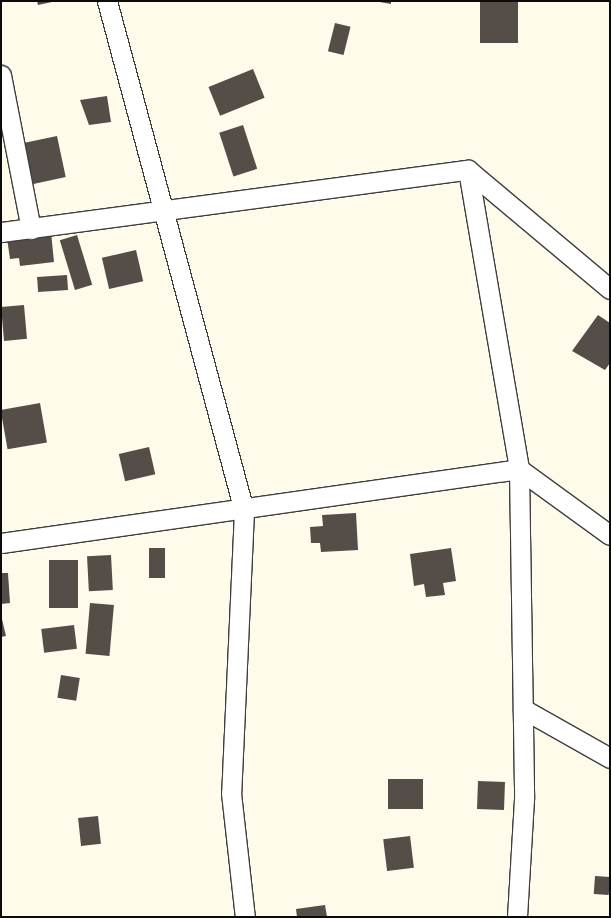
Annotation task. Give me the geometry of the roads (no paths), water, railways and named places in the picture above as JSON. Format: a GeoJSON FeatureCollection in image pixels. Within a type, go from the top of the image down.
{"type":"FeatureCollection","features":[{"type":"Feature","properties":{"kind":"street"},"geometry":{"type":"LineString","coordinates":[[107,1],[167,212],[244,511],[231,793],[245,917]]}},
{"type":"Feature","properties":{"kind":"street"},"geometry":{"type":"LineString","coordinates":[[1,75],[31,229]]}},
{"type":"Feature","properties":{"kind":"street"},"geometry":{"type":"LineString","coordinates":[[468,170],[519,469],[524,799],[517,917]]}},
{"type":"Feature","properties":{"kind":"street"},"geometry":{"type":"LineString","coordinates":[[1,232],[167,212],[468,170],[610,290]]}},
{"type":"Feature","properties":{"kind":"street"},"geometry":{"type":"LineString","coordinates":[[1,543],[244,511],[519,469],[610,535]]}},
{"type":"Feature","properties":{"kind":"street"},"geometry":{"type":"LineString","coordinates":[[523,709],[610,758]]}}]}
